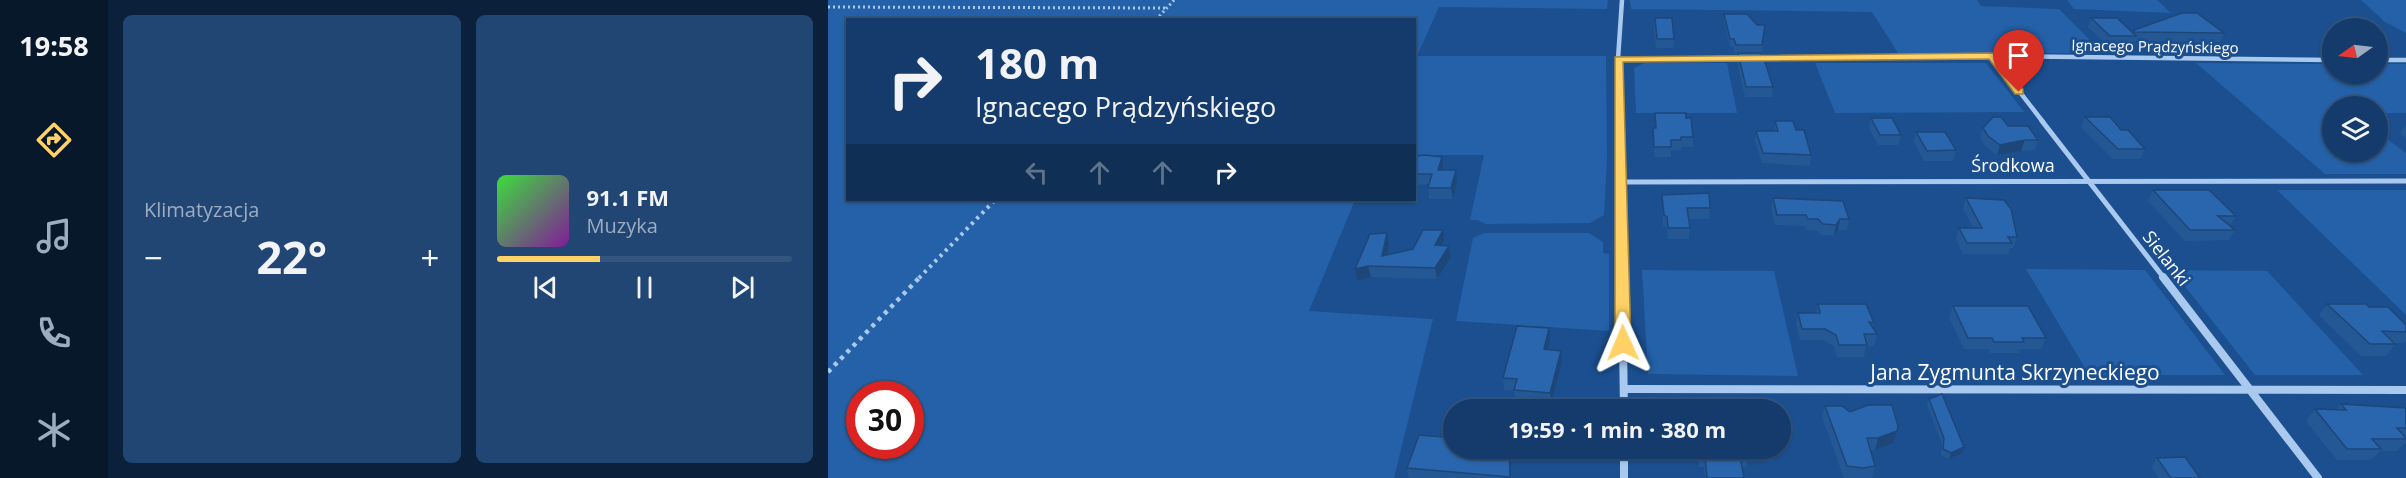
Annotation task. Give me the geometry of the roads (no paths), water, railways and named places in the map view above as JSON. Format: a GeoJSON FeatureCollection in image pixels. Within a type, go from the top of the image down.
{"type":"FeatureCollection","features":[{"type":"Feature","properties":{"kind":"street"},"geometry":{"type":"LineString","coordinates":[[1622,0],[1618,59],[1624,399]]}},
{"type":"Feature","properties":{"kind":"street","name":"Ignacego Prądzyńskiego"},"geometry":{"type":"LineString","coordinates":[[1618,59],[1992,56],[2322,60]]}},
{"type":"Feature","properties":{"kind":"street","name":"Sielanki"},"geometry":{"type":"LineString","coordinates":[[1992,56],[2318,478]]}},
{"type":"Feature","properties":{"kind":"street"},"geometry":{"type":"LineString","coordinates":[[2388,60],[2406,60]]}},
{"type":"Feature","properties":{"kind":"street","name":"Środkowa"},"geometry":{"type":"LineString","coordinates":[[1620,182],[2406,181]]}},
{"type":"Feature","properties":{"kind":"street","name":"Jana Zygmunta Skrzyneckiego"},"geometry":{"type":"LineString","coordinates":[[1624,389],[2406,390]]}},
{"type":"Feature","properties":{"kind":"street"},"geometry":{"type":"LineString","coordinates":[[1624,459],[1624,478]]}}]}
